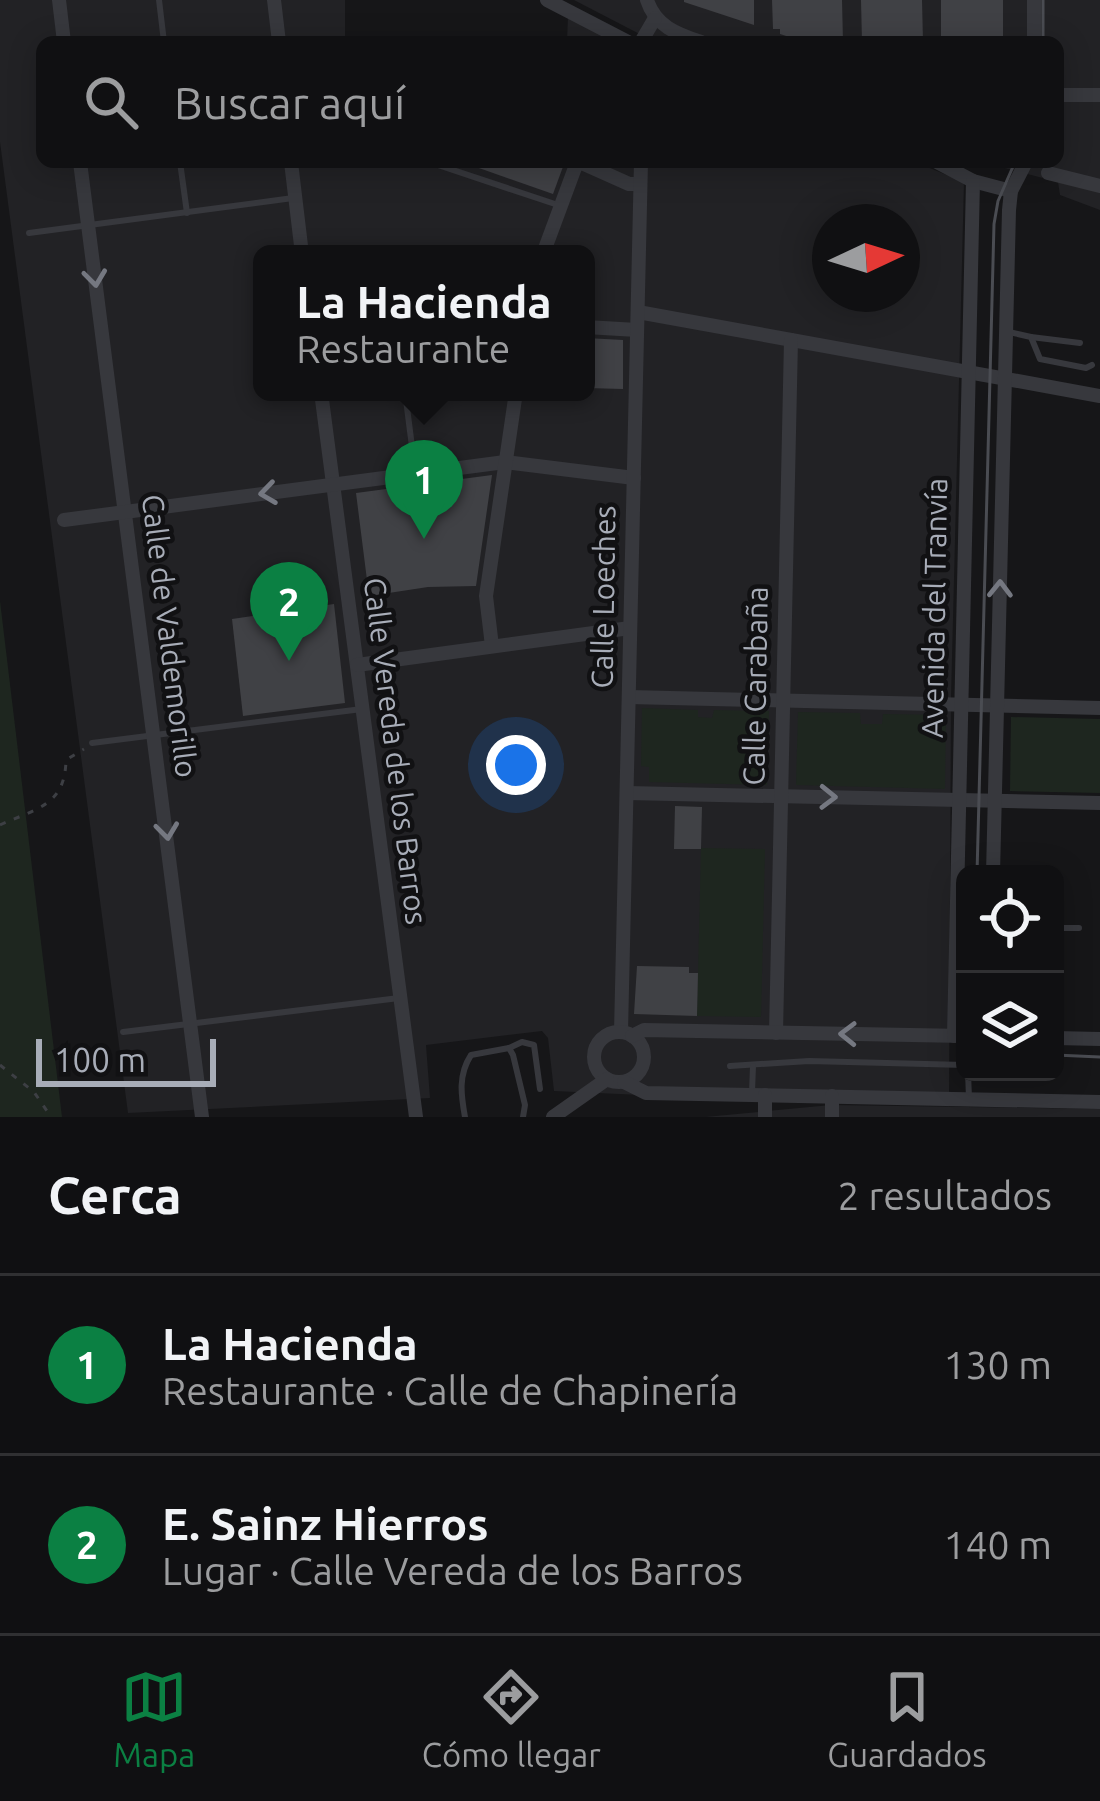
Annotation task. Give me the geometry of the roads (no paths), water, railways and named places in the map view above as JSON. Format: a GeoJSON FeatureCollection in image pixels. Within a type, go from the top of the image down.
{"type":"FeatureCollection","features":[{"type":"Feature","properties":{"kind":"street"},"geometry":{"type":"LineString","coordinates":[[59,0],[63,36]]}},
{"type":"Feature","properties":{"kind":"street"},"geometry":{"type":"LineString","coordinates":[[274,0],[278,36]]}},
{"type":"Feature","properties":{"kind":"street"},"geometry":{"type":"LineString","coordinates":[[547,0],[616,36]]}},
{"type":"Feature","properties":{"kind":"street"},"geometry":{"type":"LineString","coordinates":[[646,0],[660,22],[689,36]]}},
{"type":"Feature","properties":{"kind":"street"},"geometry":{"type":"LineString","coordinates":[[1034,0],[1034,36]]}},
{"type":"Feature","properties":{"kind":"street"},"geometry":{"type":"LineString","coordinates":[[647,36],[660,22]]}},
{"type":"Feature","properties":{"kind":"street"},"geometry":{"type":"LineString","coordinates":[[657,36],[660,22]]}},
{"type":"Feature","properties":{"kind":"street"},"geometry":{"type":"LineString","coordinates":[[1064,95],[1100,94]]}},
{"type":"Feature","properties":{"kind":"street","name":"Calle de Valdemorillo"},"geometry":{"type":"LineString","coordinates":[[81,168],[202,1117]]}},
{"type":"Feature","properties":{"kind":"street"},"geometry":{"type":"LineString","coordinates":[[292,168],[303,245]]}},
{"type":"Feature","properties":{"kind":"street"},"geometry":{"type":"LineString","coordinates":[[546,245],[574,168]]}},
{"type":"Feature","properties":{"kind":"street"},"geometry":{"type":"LineString","coordinates":[[593,168],[640,184]]}},
{"type":"Feature","properties":{"kind":"street","name":"Calle Loeches"},"geometry":{"type":"LineString","coordinates":[[627,1034],[627,793],[641,168]]}},
{"type":"Feature","properties":{"kind":"street"},"geometry":{"type":"LineString","coordinates":[[948,168],[973,181],[1012,191]]}},
{"type":"Feature","properties":{"kind":"street"},"geometry":{"type":"LineString","coordinates":[[993,865],[1012,191],[1024,168]]}},
{"type":"Feature","properties":{"kind":"street"},"geometry":{"type":"LineString","coordinates":[[1051,168],[1100,186]]}},
{"type":"Feature","properties":{"kind":"street","name":"Avenida del Tranvía"},"geometry":{"type":"LineString","coordinates":[[959,973],[958,800],[973,181]]}},
{"type":"Feature","properties":{"kind":"street"},"geometry":{"type":"LineString","coordinates":[[638,312],[1100,396]]}},
{"type":"Feature","properties":{"kind":"street"},"geometry":{"type":"LineString","coordinates":[[595,328],[637,330]]}},
{"type":"Feature","properties":{"kind":"street","name":"Calle Carabaña"},"geometry":{"type":"LineString","coordinates":[[776,1033],[791,340]]}},
{"type":"Feature","properties":{"kind":"street","name":"Calle Vereda de los Barros"},"geometry":{"type":"LineString","coordinates":[[322,401],[416,1117]]}},
{"type":"Feature","properties":{"kind":"street"},"geometry":{"type":"LineString","coordinates":[[492,646],[486,596],[514,401]]}},
{"type":"Feature","properties":{"kind":"street"},"geometry":{"type":"LineString","coordinates":[[64,520],[505,461],[634,478]]}},
{"type":"Feature","properties":{"kind":"street"},"geometry":{"type":"LineString","coordinates":[[357,664],[630,628]]}},
{"type":"Feature","properties":{"kind":"street"},"geometry":{"type":"LineString","coordinates":[[629,697],[1100,708]]}},
{"type":"Feature","properties":{"kind":"street"},"geometry":{"type":"LineString","coordinates":[[627,793],[1100,803]]}},
{"type":"Feature","properties":{"kind":"street"},"geometry":{"type":"LineString","coordinates":[[956,1036],[644,1030],[605,1036],[595,1050],[596,1066],[607,1079],[646,1093],[1100,1102]]}},
{"type":"Feature","properties":{"kind":"street"},"geometry":{"type":"LineString","coordinates":[[624,1082],[637,1075],[644,1061],[642,1047],[627,1034]]}},
{"type":"Feature","properties":{"kind":"street"},"geometry":{"type":"LineString","coordinates":[[1064,1038],[1100,1039]]}},
{"type":"Feature","properties":{"kind":"street"},"geometry":{"type":"LineString","coordinates":[[554,1117],[607,1079]]}},
{"type":"Feature","properties":{"kind":"street"},"geometry":{"type":"LineString","coordinates":[[759,1095],[765,1117]]}},
{"type":"Feature","properties":{"kind":"street"},"geometry":{"type":"LineString","coordinates":[[832,1096],[832,1117]]}},
{"type":"Feature","properties":{"kind":"street"},"geometry":{"type":"LineString","coordinates":[[895,1098],[895,1117]]}},
{"type":"Feature","properties":{"kind":"street"},"geometry":{"type":"LineString","coordinates":[[998,1100],[998,1117]]}},
{"type":"Feature","properties":{"kind":"lane"},"geometry":{"type":"LineString","coordinates":[[158,0],[163,36]]}},
{"type":"Feature","properties":{"kind":"lane"},"geometry":{"type":"LineString","coordinates":[[181,168],[187,213]]}},
{"type":"Feature","properties":{"kind":"lane"},"geometry":{"type":"LineString","coordinates":[[447,168],[558,205]]}},
{"type":"Feature","properties":{"kind":"lane"},"geometry":{"type":"LineString","coordinates":[[29,233],[295,198]]}},
{"type":"Feature","properties":{"kind":"lane"},"geometry":{"type":"LineString","coordinates":[[1006,332],[1080,344]]}},
{"type":"Feature","properties":{"kind":"lane"},"geometry":{"type":"LineString","coordinates":[[1030,338],[1035,352],[1047,362],[1092,365]]}},
{"type":"Feature","properties":{"kind":"lane"},"geometry":{"type":"LineString","coordinates":[[1043,386],[1047,362]]}},
{"type":"Feature","properties":{"kind":"lane"},"geometry":{"type":"LineString","coordinates":[[406,401],[415,473]]}},
{"type":"Feature","properties":{"kind":"lane"},"geometry":{"type":"LineString","coordinates":[[92,743],[362,709]]}},
{"type":"Feature","properties":{"kind":"lane"},"geometry":{"type":"LineString","coordinates":[[1064,928],[1078,928]]}},
{"type":"Feature","properties":{"kind":"lane"},"geometry":{"type":"LineString","coordinates":[[123,1032],[400,997]]}},
{"type":"Feature","properties":{"kind":"lane"},"geometry":{"type":"LineString","coordinates":[[465,1117],[463,1067],[471,1055],[522,1042],[534,1045],[540,1089]]}},
{"type":"Feature","properties":{"kind":"lane"},"geometry":{"type":"LineString","coordinates":[[509,1048],[525,1105],[523,1117]]}},
{"type":"Feature","properties":{"kind":"lane"},"geometry":{"type":"LineString","coordinates":[[730,1066],[809,1061],[956,1068]]}},
{"type":"Feature","properties":{"kind":"lane"},"geometry":{"type":"LineString","coordinates":[[752,1066],[759,1095]]}},
{"type":"Feature","properties":{"kind":"lane"},"geometry":{"type":"LineString","coordinates":[[967,1081],[969,1099]]}},
{"type":"Feature","properties":{"kind":"tram line"},"geometry":{"type":"LineString","coordinates":[[1043,0],[1043,36]]}},
{"type":"Feature","properties":{"kind":"tram line"},"geometry":{"type":"LineString","coordinates":[[977,865],[994,224],[1012,168]]}},
{"type":"Feature","properties":{"kind":"tram line"},"geometry":{"type":"LineString","coordinates":[[1064,1055],[1100,1057]]}},
{"type":"Feature","properties":{"kind":"place","name":"La Hacienda"},"geometry":{"type":"Point","coordinates":[424,539]}},
{"type":"Feature","properties":{"kind":"place","name":"E. Sainz Hierros"},"geometry":{"type":"Point","coordinates":[289,661]}}]}
